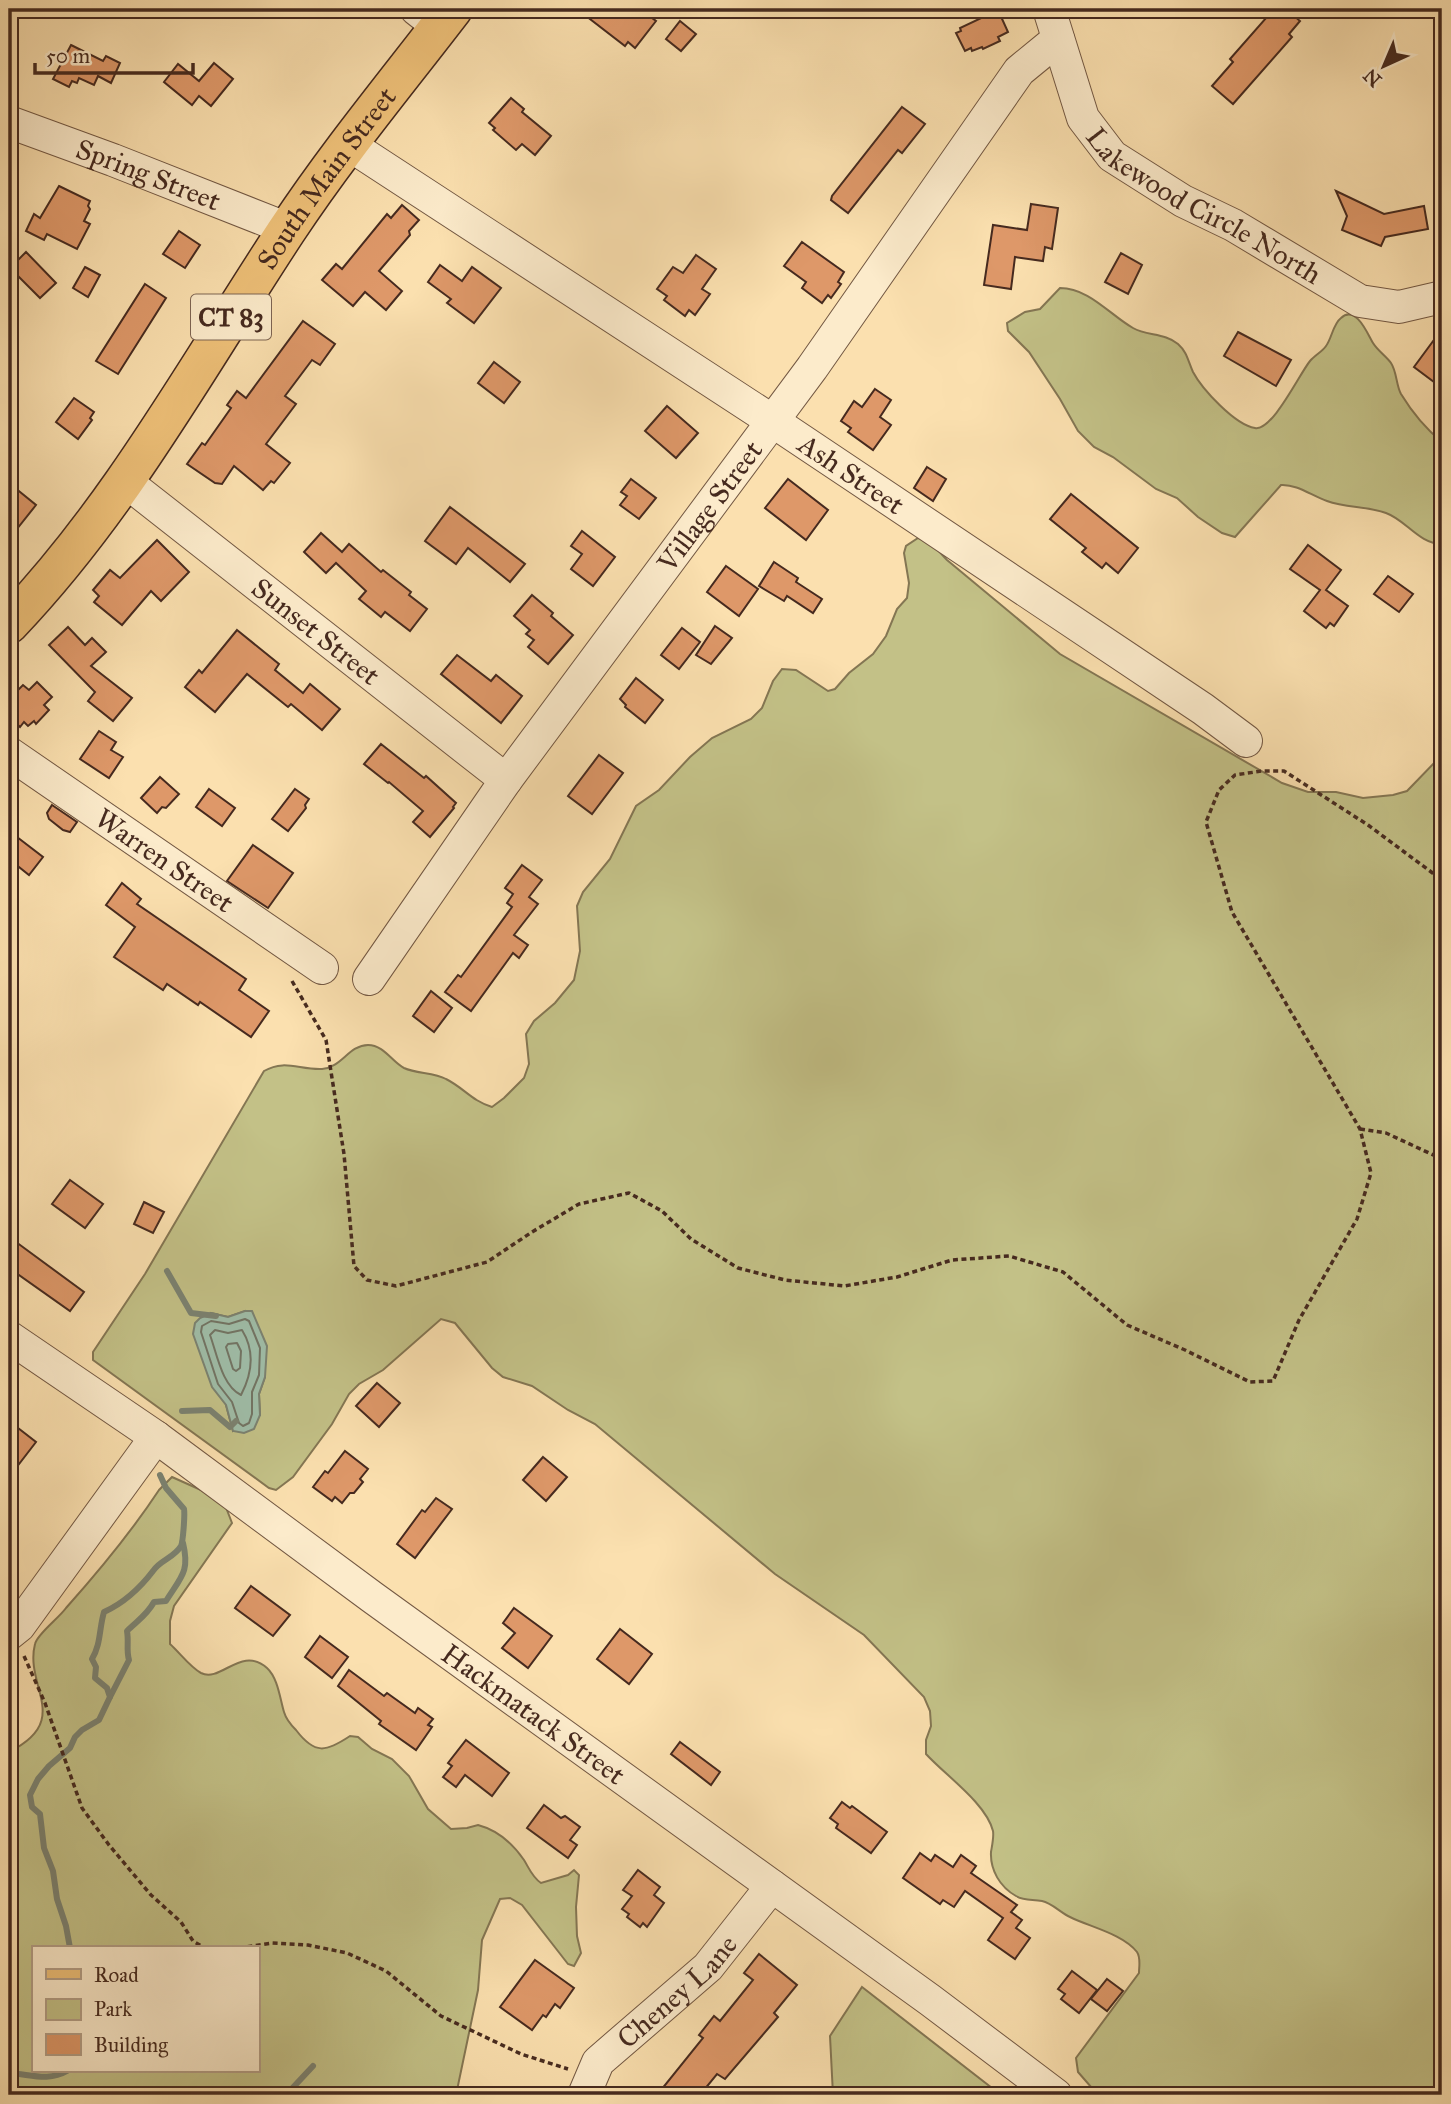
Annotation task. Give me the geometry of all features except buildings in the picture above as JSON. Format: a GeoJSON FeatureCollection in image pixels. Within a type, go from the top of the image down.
{"type":"FeatureCollection","features":[{"type":"Feature","properties":{"kind":"main road","name":"South Main Street"},"geometry":{"type":"LineString","coordinates":[[9,624],[51,578],[125,481],[288,229],[436,15]]}},
{"type":"Feature","properties":{"kind":"street","name":"Lakewood Circle North"},"geometry":{"type":"LineString","coordinates":[[1053,24],[1083,118],[1112,156],[1183,201],[1233,225],[1360,301],[1399,307],[1442,297]]}},
{"type":"Feature","properties":{"kind":"street","name":"Village Street"},"geometry":{"type":"LineString","coordinates":[[369,979],[506,780],[812,368],[1053,24]]}},
{"type":"Feature","properties":{"kind":"street","name":"Spring Street"},"geometry":{"type":"LineString","coordinates":[[9,122],[123,163],[288,229]]}},
{"type":"Feature","properties":{"kind":"street","name":"Ash Street"},"geometry":{"type":"LineString","coordinates":[[348,144],[771,420],[1246,741]]}},
{"type":"Feature","properties":{"kind":"street","name":"Sunset Street"},"geometry":{"type":"LineString","coordinates":[[125,481],[506,780]]}},
{"type":"Feature","properties":{"kind":"street","name":"Warren Street"},"geometry":{"type":"LineString","coordinates":[[9,753],[322,968]]}},
{"type":"Feature","properties":{"kind":"street","name":"Hackmatack Street"},"geometry":{"type":"LineString","coordinates":[[9,1337],[156,1437],[372,1597],[930,2000],[1056,2095]]}},
{"type":"Feature","properties":{"kind":"street"},"geometry":{"type":"LineString","coordinates":[[9,1633],[19,1626],[156,1437]]}},
{"type":"Feature","properties":{"kind":"street","name":"Cheney Lane"},"geometry":{"type":"LineString","coordinates":[[589,2084],[598,2062],[708,1967],[772,1886]]}},
{"type":"Feature","properties":{"kind":"path"},"geometry":{"type":"LineString","coordinates":[[291,978],[327,1040],[344,1154],[354,1266],[368,1280],[396,1286],[487,1262],[579,1204],[629,1193],[662,1211],[691,1239],[738,1268],[785,1280],[844,1286],[897,1277],[952,1260],[1009,1256],[1063,1272],[1127,1325],[1250,1382],[1273,1381],[1299,1320],[1357,1219],[1371,1173],[1360,1129],[1233,912],[1206,822],[1219,790],[1235,775],[1284,771],[1368,825],[1442,880]]}},
{"type":"Feature","properties":{"kind":"path"},"geometry":{"type":"LineString","coordinates":[[1360,1129],[1386,1133],[1442,1159]]}},
{"type":"Feature","properties":{"kind":"path"},"geometry":{"type":"LineString","coordinates":[[9,1633],[29,1664],[61,1744],[82,1808],[150,1895],[181,1922],[193,1941],[202,1946]]}},
{"type":"Feature","properties":{"kind":"path"},"geometry":{"type":"LineString","coordinates":[[252,1946],[272,1943],[308,1945],[347,1954],[386,1971],[441,2017],[521,2054],[560,2068],[589,2084]]}},
{"type":"Feature","properties":{"kind":"green space"},"geometry":{"type":"Polygon","coordinates":[[[1060,288],[1071,289],[1090,297],[1133,328],[1173,340],[1185,353],[1197,379],[1211,396],[1238,420],[1255,428],[1262,427],[1277,412],[1310,361],[1326,346],[1338,321],[1346,315],[1352,315],[1391,363],[1405,401],[1442,442],[1442,544],[1426,540],[1386,513],[1334,503],[1287,485],[1281,485],[1235,537],[1222,533],[1198,517],[1177,498],[1156,489],[1113,457],[1094,447],[1078,431],[1029,352],[1008,331],[1007,323],[1025,312],[1040,309],[1060,288]]]}},
{"type":"Feature","properties":{"kind":"green space"},"geometry":{"type":"Polygon","coordinates":[[[918,538],[927,541],[1060,654],[1282,783],[1308,792],[1336,792],[1363,798],[1393,795],[1407,791],[1437,760],[1442,751],[1442,2095],[1098,2095],[1078,2072],[1076,2058],[1139,1973],[1137,1952],[1123,1940],[1070,1917],[1046,1902],[1016,1896],[1001,1883],[992,1865],[993,1831],[989,1821],[974,1800],[926,1754],[926,1740],[931,1726],[930,1711],[924,1697],[864,1635],[775,1574],[595,1424],[532,1386],[503,1377],[492,1368],[455,1323],[441,1319],[383,1370],[359,1384],[349,1394],[332,1424],[293,1477],[276,1490],[269,1488],[93,1360],[93,1352],[145,1274],[264,1071],[286,1065],[329,1068],[355,1049],[368,1045],[383,1051],[404,1068],[441,1077],[492,1107],[524,1078],[529,1064],[526,1034],[534,1021],[555,1003],[574,980],[580,951],[577,906],[583,892],[610,859],[636,806],[659,790],[712,738],[751,719],[762,708],[773,681],[782,669],[796,670],[828,691],[835,689],[849,673],[873,654],[886,636],[897,609],[907,598],[909,583],[904,553],[906,546],[918,538]],[[245,1311],[228,1317],[211,1313],[226,1405],[233,1431],[260,1415],[259,1394],[265,1377],[245,1311]]]}},
{"type":"Feature","properties":{"kind":"green space"},"geometry":{"type":"Polygon","coordinates":[[[172,1477],[225,1505],[232,1523],[174,1606],[170,1621],[170,1644],[193,1667],[209,1675],[240,1662],[258,1662],[271,1672],[286,1717],[309,1744],[327,1748],[350,1736],[358,1737],[372,1749],[392,1759],[409,1776],[428,1809],[451,1829],[478,1825],[498,1834],[515,1848],[541,1883],[568,1875],[574,1870],[579,1875],[576,1907],[577,1936],[581,1953],[574,1966],[568,1964],[522,1905],[510,1898],[500,1899],[482,1940],[478,1990],[456,2095],[9,2095],[9,1752],[28,1740],[39,1728],[42,1702],[33,1660],[37,1640],[138,1521],[159,1490],[172,1477]]]}},
{"type":"Feature","properties":{"kind":"green space"},"geometry":{"type":"Polygon","coordinates":[[[862,1987],[1001,2095],[833,2095],[830,2036],[862,1987]]]}},
{"type":"Feature","properties":{"kind":"water"},"geometry":{"type":"Polygon","coordinates":[[[252,1311],[267,1346],[265,1377],[259,1394],[260,1415],[254,1429],[244,1433],[233,1431],[226,1405],[212,1387],[193,1334],[195,1323],[211,1313],[228,1317],[252,1311]]]}},
{"type":"Feature","properties":{"kind":"waterway"},"geometry":{"type":"LineString","coordinates":[[167,1271],[191,1313],[216,1316]]}},
{"type":"Feature","properties":{"kind":"waterway"},"geometry":{"type":"LineString","coordinates":[[182,1411],[210,1410],[230,1427],[236,1421]]}},
{"type":"Feature","properties":{"kind":"waterway"},"geometry":{"type":"LineString","coordinates":[[70,1946],[57,1899],[53,1871],[44,1848],[40,1814],[32,1807],[30,1795],[38,1779],[70,1748],[75,1737],[99,1720],[110,1697],[107,1688],[95,1678],[96,1667],[92,1659],[104,1612],[131,1594],[156,1567],[181,1546],[184,1509],[166,1488],[160,1475]]}},
{"type":"Feature","properties":{"kind":"waterway"},"geometry":{"type":"LineString","coordinates":[[110,1697],[129,1660],[127,1631],[154,1602],[166,1601],[183,1574],[183,1543]]}},
{"type":"Feature","properties":{"kind":"waterway"},"geometry":{"type":"LineString","coordinates":[[286,2095],[313,2066]]}},
{"type":"Feature","properties":{"kind":"waterway"},"geometry":{"type":"LineString","coordinates":[[9,2073],[46,2077],[65,2072]]}}]}
